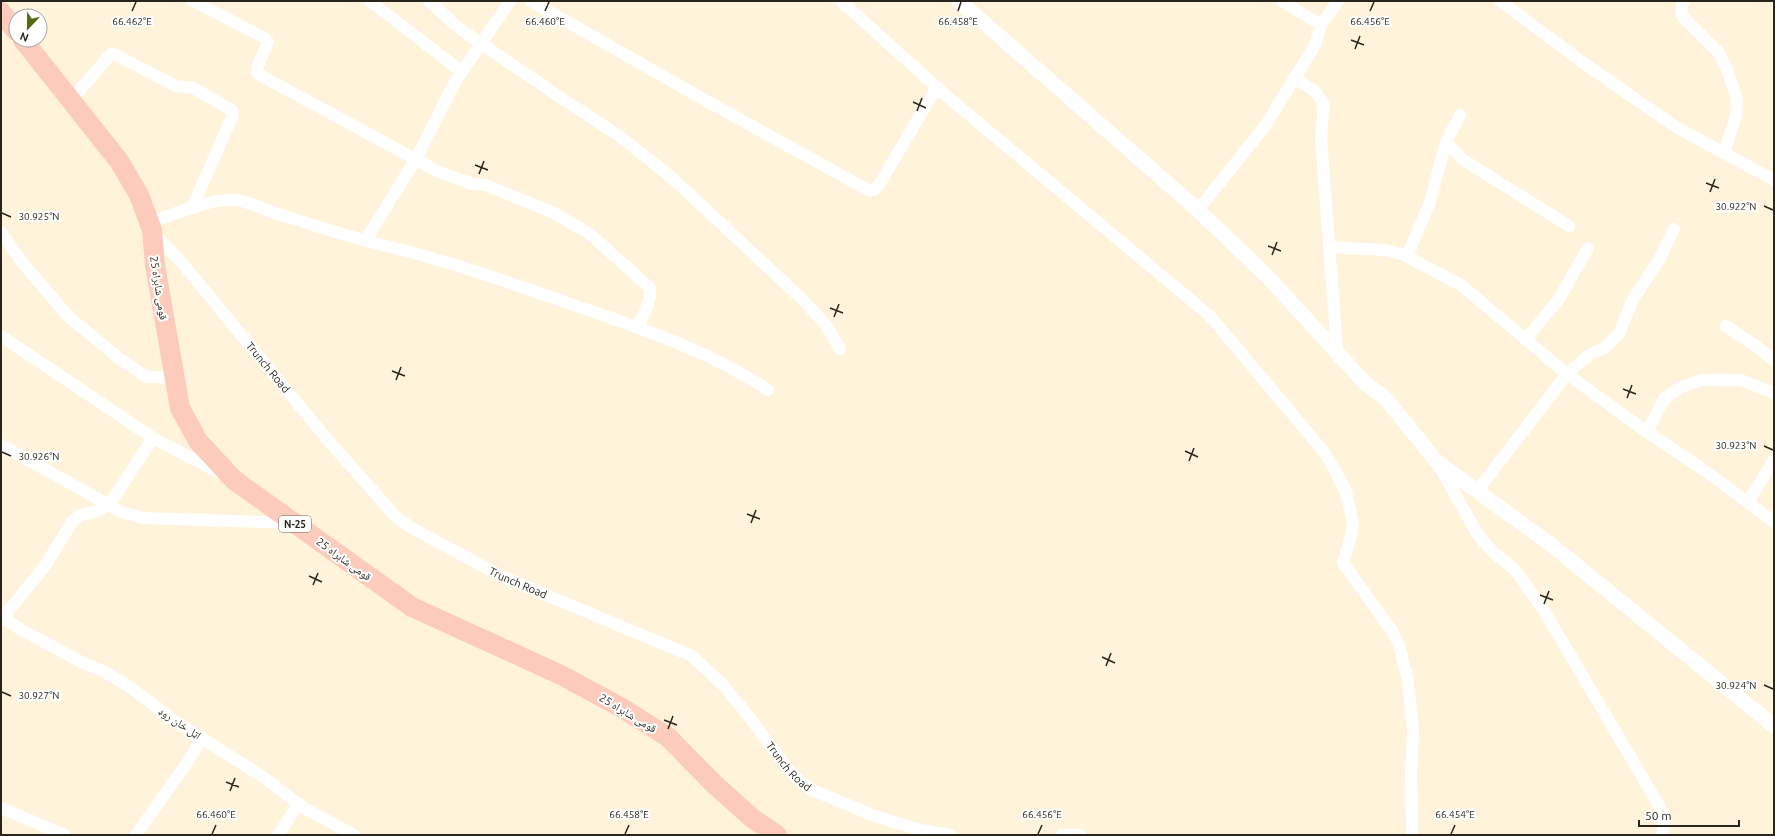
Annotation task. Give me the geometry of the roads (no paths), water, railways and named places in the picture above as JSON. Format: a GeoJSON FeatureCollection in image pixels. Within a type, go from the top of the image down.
{"type":"FeatureCollection","features":[{"type":"Feature","properties":{"kind":"highway"},"geometry":{"type":"LineString","coordinates":[[1,12],[8,21]]}},
{"type":"Feature","properties":{"kind":"highway","name":"قومی شاہراہ 25"},"geometry":{"type":"LineString","coordinates":[[29,48],[119,161],[139,195],[150,226],[154,266],[180,408],[198,441],[234,480],[412,607],[561,675],[622,708],[668,737],[713,783],[752,818],[776,835]]}},
{"type":"Feature","properties":{"kind":"street"},"geometry":{"type":"LineString","coordinates":[[193,1],[265,38],[268,42],[267,47],[257,68],[257,72],[260,75],[439,172],[473,184],[486,185],[554,213],[590,234],[650,288],[651,294],[638,328]]}},
{"type":"Feature","properties":{"kind":"street"},"geometry":{"type":"LineString","coordinates":[[370,1],[462,72]]}},
{"type":"Feature","properties":{"kind":"street"},"geometry":{"type":"LineString","coordinates":[[429,1],[460,29],[618,135],[670,176],[802,299],[826,326],[840,349]]}},
{"type":"Feature","properties":{"kind":"street"},"geometry":{"type":"LineString","coordinates":[[365,241],[416,159],[462,72],[510,1]]}},
{"type":"Feature","properties":{"kind":"street"},"geometry":{"type":"LineString","coordinates":[[531,1],[712,104],[870,191],[874,190],[880,184],[937,87]]}},
{"type":"Feature","properties":{"kind":"street"},"geometry":{"type":"LineString","coordinates":[[841,1],[937,87],[1210,316],[1325,453],[1346,492],[1353,523],[1351,536],[1343,563],[1392,631],[1399,645],[1408,681],[1413,731],[1411,772],[1412,835]]}},
{"type":"Feature","properties":{"kind":"street"},"geometry":{"type":"LineString","coordinates":[[959,1],[1198,210],[1268,277],[1364,382],[1386,399],[1437,462],[1478,535],[1493,552],[1515,570],[1544,609],[1660,807],[1664,826],[1662,835]]}},
{"type":"Feature","properties":{"kind":"street"},"geometry":{"type":"LineString","coordinates":[[1282,1],[1321,25]]}},
{"type":"Feature","properties":{"kind":"street"},"geometry":{"type":"LineString","coordinates":[[1198,210],[1265,126],[1315,45],[1321,25],[1338,1]]}},
{"type":"Feature","properties":{"kind":"street"},"geometry":{"type":"LineString","coordinates":[[1500,1],[1585,64],[1676,127],[1774,180]]}},
{"type":"Feature","properties":{"kind":"street"},"geometry":{"type":"LineString","coordinates":[[1684,1],[1681,8],[1683,17],[1718,52],[1726,67],[1737,100],[1736,116],[1724,153]]}},
{"type":"Feature","properties":{"kind":"street"},"geometry":{"type":"LineString","coordinates":[[71,100],[110,54],[114,54],[176,86],[193,88],[232,110],[233,116],[192,208]]}},
{"type":"Feature","properties":{"kind":"street"},"geometry":{"type":"LineString","coordinates":[[1294,78],[1315,91],[1324,104],[1321,138],[1337,351]]}},
{"type":"Feature","properties":{"kind":"street"},"geometry":{"type":"LineString","coordinates":[[1407,256],[1430,202],[1446,142],[1460,115]]}},
{"type":"Feature","properties":{"kind":"street"},"geometry":{"type":"LineString","coordinates":[[1446,142],[1462,159],[1569,226]]}},
{"type":"Feature","properties":{"kind":"street"},"geometry":{"type":"LineString","coordinates":[[150,226],[192,208],[225,200],[241,201],[365,241],[459,266],[638,328],[727,365],[747,375],[768,390]]}},
{"type":"Feature","properties":{"kind":"street","name":"Trunch Road"},"geometry":{"type":"LineString","coordinates":[[150,226],[336,449],[382,502],[400,520],[410,527],[501,576],[692,656],[722,685],[750,718],[788,770],[812,790],[875,816],[920,830],[951,835]]}},
{"type":"Feature","properties":{"kind":"street"},"geometry":{"type":"LineString","coordinates":[[1478,490],[1567,374],[1590,354],[1603,349],[1619,334],[1632,302],[1660,258],[1674,228]]}},
{"type":"Feature","properties":{"kind":"street"},"geometry":{"type":"LineString","coordinates":[[1,232],[21,261],[68,316],[120,359],[147,377],[174,378]]}},
{"type":"Feature","properties":{"kind":"street"},"geometry":{"type":"LineString","coordinates":[[1330,247],[1385,250],[1407,256],[1469,290],[1567,374],[1647,432],[1704,470],[1774,522]]}},
{"type":"Feature","properties":{"kind":"street"},"geometry":{"type":"LineString","coordinates":[[1526,339],[1559,299],[1588,248]]}},
{"type":"Feature","properties":{"kind":"street"},"geometry":{"type":"LineString","coordinates":[[1726,326],[1774,360]]}},
{"type":"Feature","properties":{"kind":"street"},"geometry":{"type":"LineString","coordinates":[[1,336],[153,438],[234,480]]}},
{"type":"Feature","properties":{"kind":"street"},"geometry":{"type":"LineString","coordinates":[[1647,432],[1664,399],[1681,387],[1702,380],[1741,380],[1774,393]]}},
{"type":"Feature","properties":{"kind":"street"},"geometry":{"type":"LineString","coordinates":[[4,613],[45,566],[72,522],[80,515],[95,512],[109,505],[153,438]]}},
{"type":"Feature","properties":{"kind":"street"},"geometry":{"type":"LineString","coordinates":[[1,445],[122,512],[143,518],[295,524]]}},
{"type":"Feature","properties":{"kind":"street"},"geometry":{"type":"LineString","coordinates":[[1748,502],[1774,460]]}},
{"type":"Feature","properties":{"kind":"street"},"geometry":{"type":"LineString","coordinates":[[1437,462],[1478,490],[1549,543],[1774,726]]}},
{"type":"Feature","properties":{"kind":"street","name":"اټل خان روډ"},"geometry":{"type":"LineString","coordinates":[[4,613],[20,630],[85,664],[103,671],[130,687],[175,721],[263,777],[299,804],[354,835]]}},
{"type":"Feature","properties":{"kind":"street"},"geometry":{"type":"LineString","coordinates":[[136,835],[187,764],[202,738]]}},
{"type":"Feature","properties":{"kind":"street"},"geometry":{"type":"LineString","coordinates":[[278,835],[299,804]]}},
{"type":"Feature","properties":{"kind":"street"},"geometry":{"type":"LineString","coordinates":[[1,808],[65,835]]}},
{"type":"Feature","properties":{"kind":"street"},"geometry":{"type":"LineString","coordinates":[[1062,835],[1081,835]]}}]}
